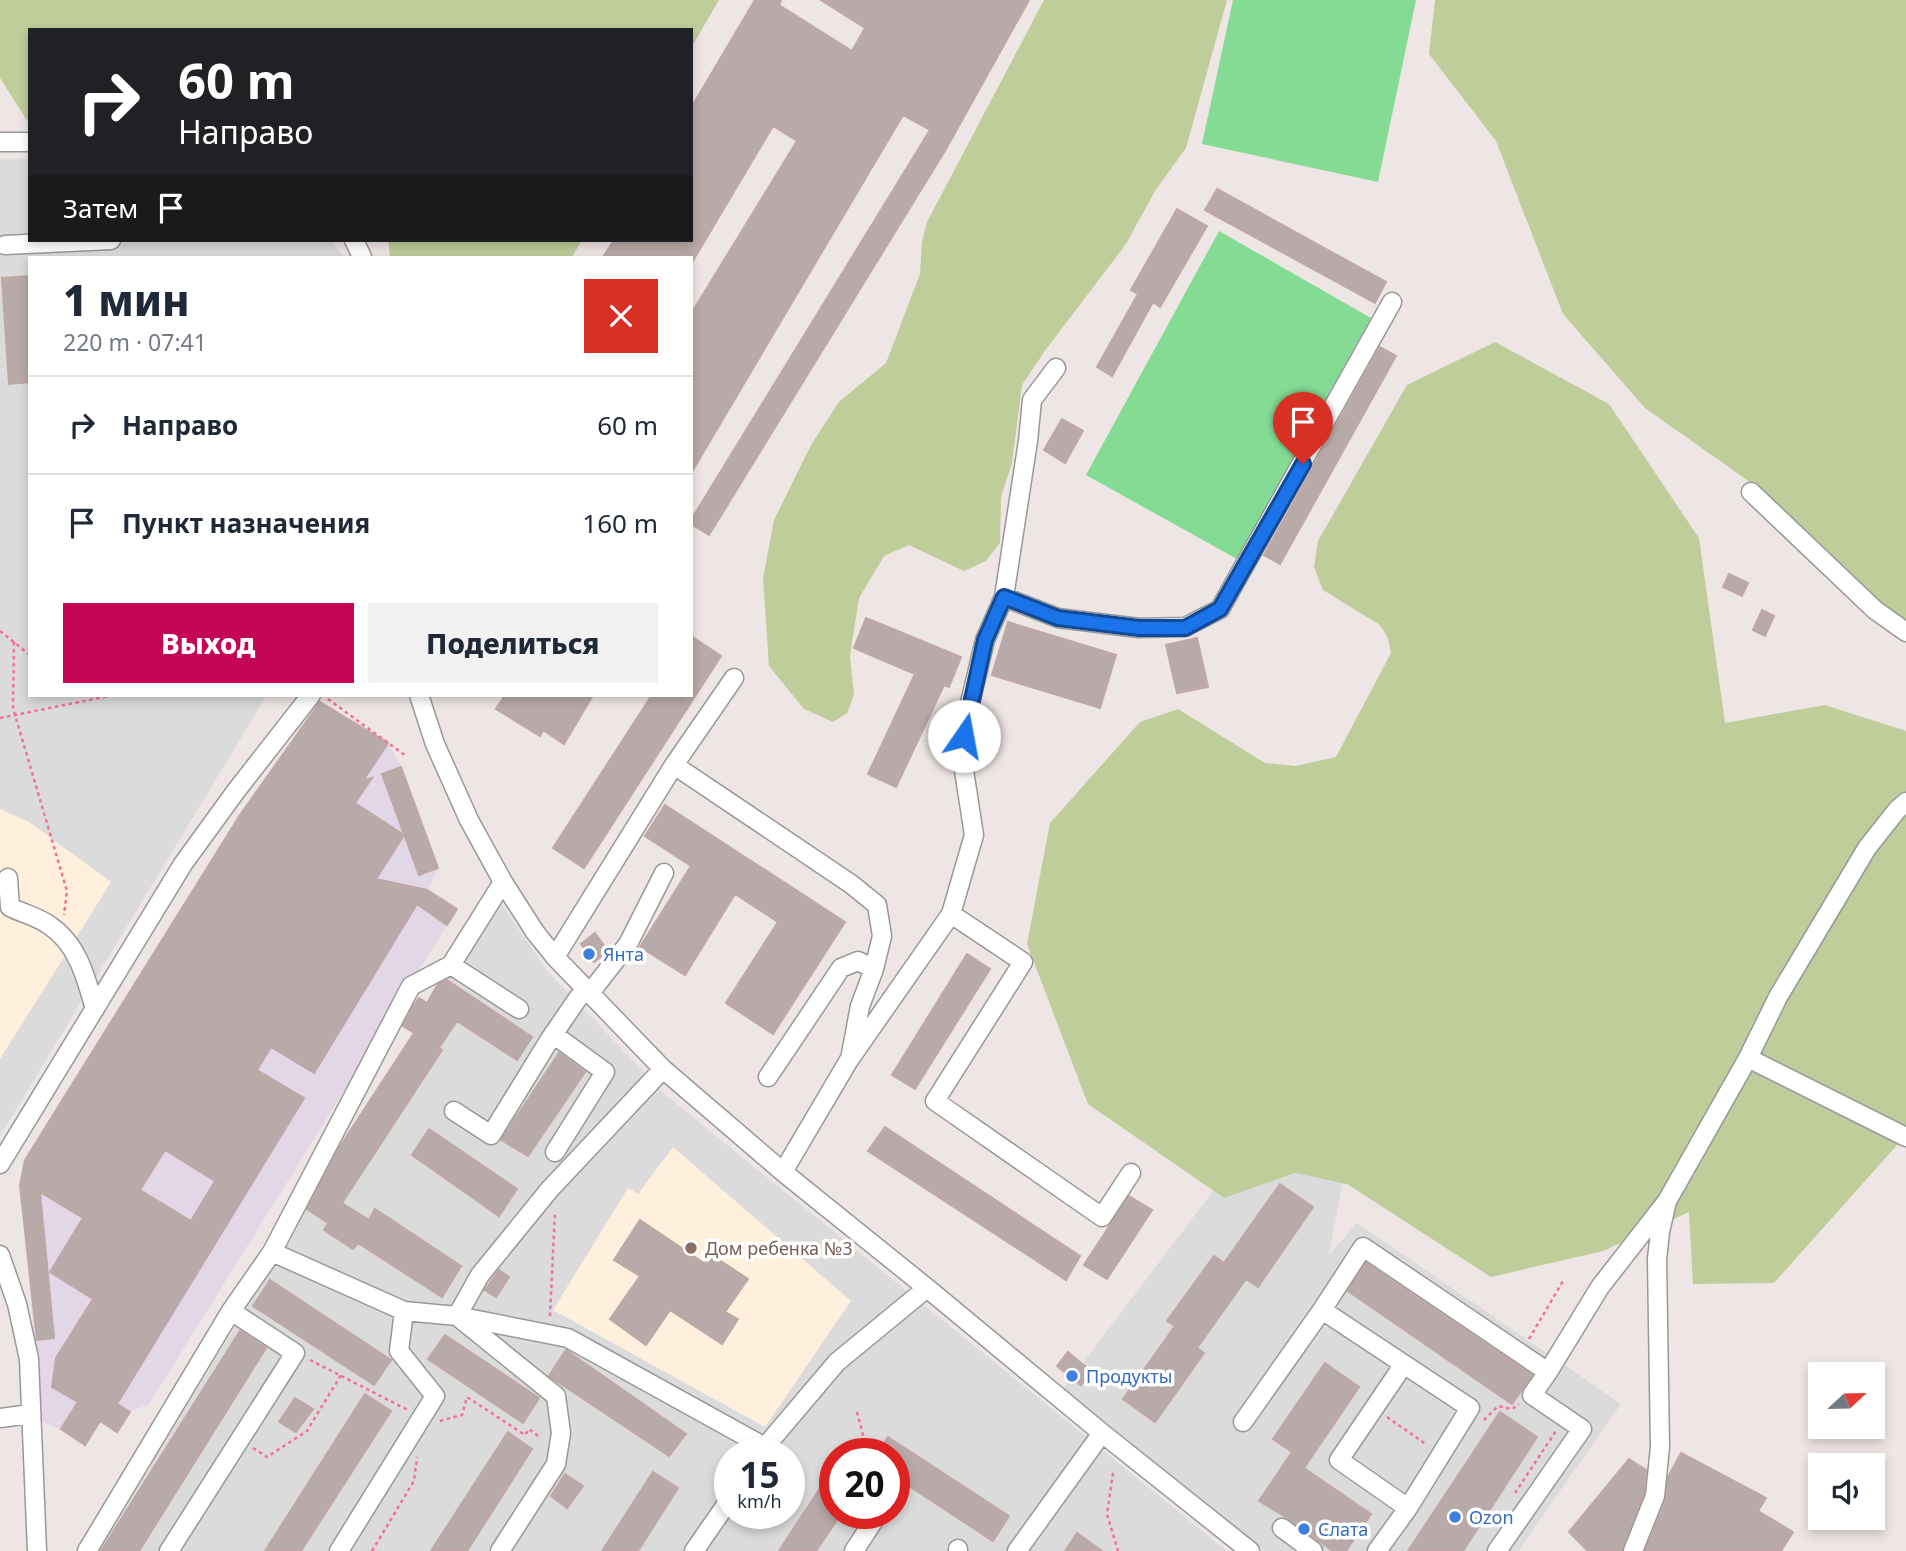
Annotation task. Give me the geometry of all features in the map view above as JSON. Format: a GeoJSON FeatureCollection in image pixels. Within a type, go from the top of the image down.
{"type":"FeatureCollection","features":[{"type":"Feature","properties":{"kind":"street"},"geometry":{"type":"LineString","coordinates":[[0,142],[28,142]]}},
{"type":"Feature","properties":{"kind":"street"},"geometry":{"type":"LineString","coordinates":[[5,245],[69,242]]}},
{"type":"Feature","properties":{"kind":"street"},"geometry":{"type":"LineString","coordinates":[[1004,597],[1058,618],[1139,628],[1185,628],[1220,609],[1392,302]]}},
{"type":"Feature","properties":{"kind":"street"},"geometry":{"type":"LineString","coordinates":[[783,1172],[849,1060],[951,914],[974,835],[961,751],[966,720],[985,640],[1004,597],[1032,400],[1056,368]]}},
{"type":"Feature","properties":{"kind":"street"},"geometry":{"type":"LineString","coordinates":[[1751,492],[1875,610],[1906,632]]}},
{"type":"Feature","properties":{"kind":"street"},"geometry":{"type":"LineString","coordinates":[[555,957],[674,765],[734,678]]}},
{"type":"Feature","properties":{"kind":"street"},"geometry":{"type":"LineString","coordinates":[[0,1164],[183,864],[309,697]]}},
{"type":"Feature","properties":{"kind":"street"},"geometry":{"type":"LineString","coordinates":[[420,697],[436,744],[469,820],[503,882],[535,932],[555,957],[663,1069],[783,1172],[1250,1551]]}},
{"type":"Feature","properties":{"kind":"street"},"geometry":{"type":"LineString","coordinates":[[674,765],[851,884],[877,905],[882,936],[874,969],[860,1006],[849,1060]]}},
{"type":"Feature","properties":{"kind":"street"},"geometry":{"type":"LineString","coordinates":[[1497,1551],[1582,1429],[1532,1395],[1600,1287],[1667,1201],[1748,1058],[1778,997],[1867,848],[1897,810],[1906,803]]}},
{"type":"Feature","properties":{"kind":"street"},"geometry":{"type":"LineString","coordinates":[[454,1111],[491,1135],[553,1034],[628,944],[664,873]]}},
{"type":"Feature","properties":{"kind":"street"},"geometry":{"type":"LineString","coordinates":[[8,878],[10,907],[49,924],[69,942],[83,970],[94,1009]]}},
{"type":"Feature","properties":{"kind":"street"},"geometry":{"type":"LineString","coordinates":[[87,1551],[231,1311],[272,1252],[411,986],[451,965],[503,882]]}},
{"type":"Feature","properties":{"kind":"street"},"geometry":{"type":"LineString","coordinates":[[951,914],[1023,962],[935,1101],[1102,1217],[1131,1172]]}},
{"type":"Feature","properties":{"kind":"street"},"geometry":{"type":"LineString","coordinates":[[768,1077],[841,968],[859,961],[874,969]]}},
{"type":"Feature","properties":{"kind":"street"},"geometry":{"type":"LineString","coordinates":[[451,965],[519,1010]]}},
{"type":"Feature","properties":{"kind":"street"},"geometry":{"type":"LineString","coordinates":[[553,1034],[605,1072],[555,1152]]}},
{"type":"Feature","properties":{"kind":"street"},"geometry":{"type":"LineString","coordinates":[[1748,1058],[1906,1137]]}},
{"type":"Feature","properties":{"kind":"street"},"geometry":{"type":"LineString","coordinates":[[457,1316],[480,1275],[550,1189],[663,1069]]}},
{"type":"Feature","properties":{"kind":"street"},"geometry":{"type":"LineString","coordinates":[[1633,1551],[1655,1496],[1660,1447],[1657,1259],[1667,1201]]}},
{"type":"Feature","properties":{"kind":"street"},"geometry":{"type":"LineString","coordinates":[[1243,1422],[1363,1247],[1548,1373]]}},
{"type":"Feature","properties":{"kind":"street"},"geometry":{"type":"LineString","coordinates":[[272,1252],[404,1311],[457,1316],[568,1338],[741,1438]]}},
{"type":"Feature","properties":{"kind":"street"},"geometry":{"type":"LineString","coordinates":[[0,1255],[17,1304],[29,1359],[37,1551]]}},
{"type":"Feature","properties":{"kind":"street"},"geometry":{"type":"LineString","coordinates":[[774,1438],[837,1362],[927,1288]]}},
{"type":"Feature","properties":{"kind":"street"},"geometry":{"type":"LineString","coordinates":[[1322,1310],[1470,1408],[1408,1508],[1377,1551]]}},
{"type":"Feature","properties":{"kind":"street"},"geometry":{"type":"LineString","coordinates":[[169,1551],[295,1353],[231,1311]]}},
{"type":"Feature","properties":{"kind":"street"},"geometry":{"type":"LineString","coordinates":[[339,1551],[435,1396],[399,1352],[404,1311]]}},
{"type":"Feature","properties":{"kind":"street"},"geometry":{"type":"LineString","coordinates":[[457,1316],[556,1396],[561,1433],[556,1464],[500,1551]]}},
{"type":"Feature","properties":{"kind":"street"},"geometry":{"type":"LineString","coordinates":[[1404,1364],[1339,1460],[1408,1508]]}},
{"type":"Feature","properties":{"kind":"street"},"geometry":{"type":"LineString","coordinates":[[0,1418],[30,1415]]}},
{"type":"Feature","properties":{"kind":"street"},"geometry":{"type":"LineString","coordinates":[[1017,1551],[1102,1433]]}},
{"type":"Feature","properties":{"kind":"street"},"geometry":{"type":"LineString","coordinates":[[694,1551],[714,1522]]}},
{"type":"Feature","properties":{"kind":"street"},"geometry":{"type":"LineString","coordinates":[[1282,1528],[1314,1551]]}},
{"type":"Feature","properties":{"kind":"street"},"geometry":{"type":"LineString","coordinates":[[854,1551],[868,1529]]}},
{"type":"Feature","properties":{"kind":"path"},"geometry":{"type":"LineString","coordinates":[[0,631],[28,653]]}},
{"type":"Feature","properties":{"kind":"path"},"geometry":{"type":"LineString","coordinates":[[14,642],[13,708],[67,891],[62,936]]}},
{"type":"Feature","properties":{"kind":"path"},"geometry":{"type":"LineString","coordinates":[[0,718],[101,697]]}},
{"type":"Feature","properties":{"kind":"path"},"geometry":{"type":"LineString","coordinates":[[326,697],[406,756]]}},
{"type":"Feature","properties":{"kind":"path"},"geometry":{"type":"LineString","coordinates":[[549,1335],[555,1210]]}},
{"type":"Feature","properties":{"kind":"path"},"geometry":{"type":"LineString","coordinates":[[1521,1354],[1563,1281]]}},
{"type":"Feature","properties":{"kind":"path"},"geometry":{"type":"LineString","coordinates":[[295,1353],[431,1424],[462,1415],[467,1397],[525,1435],[529,1429],[558,1450]]}},
{"type":"Feature","properties":{"kind":"path"},"geometry":{"type":"LineString","coordinates":[[240,1439],[267,1457],[284,1447],[307,1430],[341,1375]]}},
{"type":"Feature","properties":{"kind":"path"},"geometry":{"type":"LineString","coordinates":[[1483,1421],[1498,1406],[1512,1409],[1532,1395]]}},
{"type":"Feature","properties":{"kind":"path"},"geometry":{"type":"LineString","coordinates":[[1374,1408],[1441,1454]]}},
{"type":"Feature","properties":{"kind":"path"},"geometry":{"type":"LineString","coordinates":[[857,1412],[864,1438]]}},
{"type":"Feature","properties":{"kind":"path"},"geometry":{"type":"LineString","coordinates":[[1513,1495],[1565,1417]]}},
{"type":"Feature","properties":{"kind":"path"},"geometry":{"type":"LineString","coordinates":[[372,1551],[414,1481],[418,1454]]}},
{"type":"Feature","properties":{"kind":"path"},"geometry":{"type":"LineString","coordinates":[[1113,1473],[1107,1514],[1118,1551]]}},
{"type":"Feature","properties":{"kind":"shaded area"},"geometry":{"type":"Polygon","coordinates":[[[0,159],[28,159],[28,242],[332,242],[343,256],[28,256],[28,697],[266,697],[0,1136],[0,159]]]}},
{"type":"Feature","properties":{"kind":"shaded area"},"geometry":{"type":"Polygon","coordinates":[[[388,743],[401,767],[438,868],[428,890],[457,909],[149,1404],[130,1412],[117,1432],[100,1421],[85,1445],[61,1429],[42,1422],[20,1185],[25,1160],[240,815],[388,743]]]}},
{"type":"Feature","properties":{"kind":"shaded area"},"geometry":{"type":"Polygon","coordinates":[[[0,809],[29,822],[111,882],[0,1059],[0,809]]]}},
{"type":"Feature","properties":{"kind":"shaded area"},"geometry":{"type":"Polygon","coordinates":[[[496,896],[548,972],[668,1097],[1227,1551],[99,1551],[496,896]]]}},
{"type":"Feature","properties":{"kind":"shaded area"},"geometry":{"type":"Polygon","coordinates":[[[1263,1125],[1343,1178],[1329,1255],[1357,1223],[1621,1404],[1518,1551],[1265,1551],[1164,1482],[1058,1396],[1263,1125]]]}},
{"type":"Feature","properties":{"kind":"shaded area","name":"Дом ребенка №3"},"geometry":{"type":"Polygon","coordinates":[[[673,1147],[851,1301],[765,1427],[553,1310],[628,1188],[638,1194],[673,1147]]]}},
{"type":"Feature","properties":{"kind":"green space"},"geometry":{"type":"Polygon","coordinates":[[[0,0],[719,0],[693,45],[693,28],[28,28],[28,122],[0,78],[0,0]]]}},
{"type":"Feature","properties":{"kind":"green space"},"geometry":{"type":"Polygon","coordinates":[[[1044,0],[1227,0],[1186,148],[1155,191],[1126,244],[1022,385],[1012,463],[1001,497],[1000,543],[986,561],[964,571],[909,545],[884,556],[859,598],[850,656],[854,695],[847,713],[833,722],[804,709],[769,666],[763,578],[774,520],[811,445],[839,402],[886,363],[920,274],[922,242],[927,222],[1044,0]]]}},
{"type":"Feature","properties":{"kind":"green space"},"geometry":{"type":"Polygon","coordinates":[[[1233,0],[1416,0],[1378,182],[1202,144],[1233,0]]]}},
{"type":"Feature","properties":{"kind":"green space"},"geometry":{"type":"Polygon","coordinates":[[[1435,0],[1906,0],[1906,628],[1764,492],[1645,408],[1563,314],[1496,141],[1429,54],[1435,0]]]}},
{"type":"Feature","properties":{"kind":"green space"},"geometry":{"type":"Polygon","coordinates":[[[1219,231],[1371,318],[1237,559],[1086,475],[1219,231]]]}},
{"type":"Feature","properties":{"kind":"green space"},"geometry":{"type":"Polygon","coordinates":[[[388,242],[581,242],[573,256],[390,256],[388,242]]]}},
{"type":"Feature","properties":{"kind":"green space"},"geometry":{"type":"Polygon","coordinates":[[[1495,342],[1609,404],[1699,538],[1725,723],[1825,705],[1906,731],[1906,1135],[1774,1283],[1693,1284],[1689,1212],[1603,1251],[1491,1277],[1347,1184],[1295,1173],[1224,1198],[1088,1104],[1027,944],[1050,823],[1140,722],[1178,709],[1265,763],[1296,766],[1336,757],[1391,653],[1388,638],[1380,625],[1323,590],[1314,567],[1318,541],[1407,385],[1495,342]]]}},
{"type":"Feature","properties":{"kind":"building"},"geometry":{"type":"Polygon","coordinates":[[[755,0],[781,0],[779,5],[852,51],[865,28],[821,0],[1029,0],[946,149],[709,535],[693,525],[693,517],[930,130],[903,115],[693,470],[693,311],[797,141],[773,126],[693,261],[693,256],[604,256],[613,242],[693,242],[693,105],[755,0]]]}},
{"type":"Feature","properties":{"kind":"building"},"geometry":{"type":"Polygon","coordinates":[[[1217,189],[1386,282],[1375,303],[1205,210],[1217,189]]]}},
{"type":"Feature","properties":{"kind":"building"},"geometry":{"type":"Polygon","coordinates":[[[1177,209],[1207,226],[1160,307],[1153,302],[1112,376],[1097,367],[1138,294],[1131,290],[1177,209]]]}},
{"type":"Feature","properties":{"kind":"building"},"geometry":{"type":"Polygon","coordinates":[[[28,276],[28,382],[9,384],[2,278],[28,276]]]}},
{"type":"Feature","properties":{"kind":"building"},"geometry":{"type":"Polygon","coordinates":[[[1380,347],[1396,356],[1280,564],[1264,555],[1380,347]]]}},
{"type":"Feature","properties":{"kind":"building"},"geometry":{"type":"Polygon","coordinates":[[[1062,419],[1083,431],[1065,463],[1044,450],[1062,419]]]}},
{"type":"Feature","properties":{"kind":"building"},"geometry":{"type":"Polygon","coordinates":[[[1729,574],[1748,583],[1742,596],[1723,587],[1729,574]]]}},
{"type":"Feature","properties":{"kind":"building"},"geometry":{"type":"Polygon","coordinates":[[[1762,610],[1774,616],[1765,636],[1753,630],[1762,610]]]}},
{"type":"Feature","properties":{"kind":"building"},"geometry":{"type":"Polygon","coordinates":[[[866,618],[961,657],[949,687],[944,685],[896,787],[868,774],[915,674],[854,648],[866,618]]]}},
{"type":"Feature","properties":{"kind":"building"},"geometry":{"type":"Polygon","coordinates":[[[1008,622],[1116,655],[1100,708],[992,675],[1008,622]]]}},
{"type":"Feature","properties":{"kind":"building"},"geometry":{"type":"Polygon","coordinates":[[[693,637],[721,656],[584,868],[553,848],[651,697],[693,697],[693,637]]]}},
{"type":"Feature","properties":{"kind":"building"},"geometry":{"type":"Polygon","coordinates":[[[1197,638],[1208,687],[1177,693],[1166,645],[1197,638]]]}},
{"type":"Feature","properties":{"kind":"building"},"geometry":{"type":"Polygon","coordinates":[[[504,697],[592,697],[564,744],[543,730],[540,736],[496,709],[504,697]]]}},
{"type":"Feature","properties":{"kind":"building"},"geometry":{"type":"Polygon","coordinates":[[[320,702],[388,743],[363,781],[372,778],[355,803],[404,835],[376,879],[427,890],[457,909],[447,925],[417,904],[314,1073],[271,1047],[257,1070],[304,1098],[117,1404],[130,1412],[117,1432],[100,1421],[85,1445],[61,1429],[78,1402],[52,1387],[56,1358],[93,1299],[50,1272],[83,1218],[40,1192],[54,1338],[37,1340],[20,1185],[25,1160],[240,815],[320,702]],[[165,1150],[140,1190],[191,1221],[215,1181],[165,1150]]]}},
{"type":"Feature","properties":{"kind":"building"},"geometry":{"type":"Polygon","coordinates":[[[401,767],[438,868],[419,875],[382,774],[401,767]]]}},
{"type":"Feature","properties":{"kind":"building"},"geometry":{"type":"Polygon","coordinates":[[[665,805],[845,922],[773,1034],[726,1003],[778,922],[735,894],[685,975],[640,947],[691,866],[645,836],[665,805]]]}},
{"type":"Feature","properties":{"kind":"building"},"geometry":{"type":"Polygon","coordinates":[[[595,933],[608,951],[594,962],[581,944],[595,933]]]}},
{"type":"Feature","properties":{"kind":"building"},"geometry":{"type":"Polygon","coordinates":[[[967,954],[990,969],[915,1089],[892,1075],[967,954]]]}},
{"type":"Feature","properties":{"kind":"building"},"geometry":{"type":"Polygon","coordinates":[[[447,980],[532,1037],[517,1060],[457,1021],[439,1048],[442,1050],[342,1203],[369,1220],[375,1209],[461,1266],[442,1297],[358,1243],[353,1249],[324,1230],[328,1223],[307,1209],[339,1148],[414,1033],[403,1026],[414,1005],[419,998],[427,1003],[438,984],[447,980]]]}},
{"type":"Feature","properties":{"kind":"building"},"geometry":{"type":"Polygon","coordinates":[[[559,1053],[585,1072],[528,1156],[501,1140],[559,1053]]]}},
{"type":"Feature","properties":{"kind":"building"},"geometry":{"type":"Polygon","coordinates":[[[885,1127],[1080,1256],[1066,1280],[868,1151],[885,1127]]]}},
{"type":"Feature","properties":{"kind":"building"},"geometry":{"type":"Polygon","coordinates":[[[429,1129],[517,1189],[499,1216],[412,1155],[429,1129]]]}},
{"type":"Feature","properties":{"kind":"building"},"geometry":{"type":"Polygon","coordinates":[[[1280,1184],[1313,1207],[1258,1287],[1246,1279],[1197,1348],[1204,1353],[1155,1422],[1123,1399],[1175,1326],[1167,1321],[1214,1256],[1224,1263],[1280,1184]]]}},
{"type":"Feature","properties":{"kind":"building"},"geometry":{"type":"Polygon","coordinates":[[[1129,1196],[1152,1210],[1107,1279],[1084,1265],[1129,1196]]]}},
{"type":"Feature","properties":{"kind":"building"},"geometry":{"type":"Polygon","coordinates":[[[640,1220],[704,1263],[710,1254],[748,1279],[725,1312],[738,1319],[722,1344],[670,1310],[646,1345],[610,1319],[640,1276],[614,1260],[640,1220]]]}},
{"type":"Feature","properties":{"kind":"building"},"geometry":{"type":"Polygon","coordinates":[[[1366,1263],[1532,1375],[1512,1404],[1348,1291],[1366,1263]]]}},
{"type":"Feature","properties":{"kind":"building"},"geometry":{"type":"Polygon","coordinates":[[[499,1270],[509,1277],[496,1297],[485,1290],[499,1270]]]}},
{"type":"Feature","properties":{"kind":"building"},"geometry":{"type":"Polygon","coordinates":[[[270,1280],[391,1360],[374,1385],[253,1306],[270,1280]]]}},
{"type":"Feature","properties":{"kind":"building"},"geometry":{"type":"Polygon","coordinates":[[[240,1331],[266,1348],[139,1551],[101,1551],[240,1331]]]}},
{"type":"Feature","properties":{"kind":"building"},"geometry":{"type":"Polygon","coordinates":[[[445,1335],[539,1398],[523,1423],[428,1359],[445,1335]]]}},
{"type":"Feature","properties":{"kind":"building"},"geometry":{"type":"Polygon","coordinates":[[[566,1350],[686,1434],[669,1456],[549,1376],[566,1350]]]}},
{"type":"Feature","properties":{"kind":"building"},"geometry":{"type":"Polygon","coordinates":[[[1068,1352],[1092,1372],[1081,1385],[1057,1366],[1068,1352]]]}},
{"type":"Feature","properties":{"kind":"building"},"geometry":{"type":"Polygon","coordinates":[[[1325,1363],[1359,1387],[1304,1468],[1371,1514],[1346,1551],[1333,1551],[1259,1501],[1292,1452],[1273,1439],[1325,1363]]]}},
{"type":"Feature","properties":{"kind":"building"},"geometry":{"type":"Polygon","coordinates":[[[365,1394],[391,1411],[301,1551],[265,1551],[365,1394]]]}},
{"type":"Feature","properties":{"kind":"building"},"geometry":{"type":"Polygon","coordinates":[[[295,1398],[313,1409],[296,1432],[279,1422],[295,1398]]]}},
{"type":"Feature","properties":{"kind":"building"},"geometry":{"type":"Polygon","coordinates":[[[1500,1412],[1537,1437],[1463,1551],[1408,1551],[1500,1412]]]}},
{"type":"Feature","properties":{"kind":"building"},"geometry":{"type":"Polygon","coordinates":[[[508,1432],[532,1449],[467,1551],[431,1551],[508,1432]]]}},
{"type":"Feature","properties":{"kind":"building"},"geometry":{"type":"Polygon","coordinates":[[[910,1451],[1009,1516],[993,1541],[910,1487],[910,1451]]]}},
{"type":"Feature","properties":{"kind":"building"},"geometry":{"type":"Polygon","coordinates":[[[1681,1453],[1766,1498],[1758,1511],[1793,1532],[1781,1551],[1645,1551],[1666,1500],[1668,1477],[1681,1453]]]}},
{"type":"Feature","properties":{"kind":"building"},"geometry":{"type":"Polygon","coordinates":[[[1629,1459],[1646,1470],[1644,1493],[1622,1551],[1588,1551],[1569,1532],[1629,1459]]]}},
{"type":"Feature","properties":{"kind":"building"},"geometry":{"type":"Polygon","coordinates":[[[653,1472],[678,1488],[638,1551],[602,1551],[653,1472]]]}},
{"type":"Feature","properties":{"kind":"building"},"geometry":{"type":"Polygon","coordinates":[[[565,1474],[583,1486],[567,1508],[551,1496],[565,1474]]]}},
{"type":"Feature","properties":{"kind":"building"},"geometry":{"type":"Polygon","coordinates":[[[819,1490],[819,1529],[831,1529],[816,1551],[779,1551],[793,1529],[805,1529],[805,1511],[819,1490]]]}},
{"type":"Feature","properties":{"kind":"building"},"geometry":{"type":"Polygon","coordinates":[[[1077,1533],[1102,1551],[1065,1551],[1077,1533]]]}},
{"type":"Feature","properties":{"kind":"place","name":"Янта"},"geometry":{"type":"Point","coordinates":[589,954]}},
{"type":"Feature","properties":{"kind":"place","name":"Дом ребенка №3"},"geometry":{"type":"Point","coordinates":[691,1248]}},
{"type":"Feature","properties":{"kind":"place","name":"Продукты"},"geometry":{"type":"Point","coordinates":[1072,1376]}},
{"type":"Feature","properties":{"kind":"place","name":"Ozon"},"geometry":{"type":"Point","coordinates":[1455,1517]}},
{"type":"Feature","properties":{"kind":"place","name":"Слата"},"geometry":{"type":"Point","coordinates":[1304,1529]}},
{"type":"Feature","properties":{"kind":"route"},"geometry":{"type":"LineString","coordinates":[[964,736],[985,640],[1004,597],[1058,618],[1139,628],[1185,628],[1220,609],[1303,464]]}}]}
